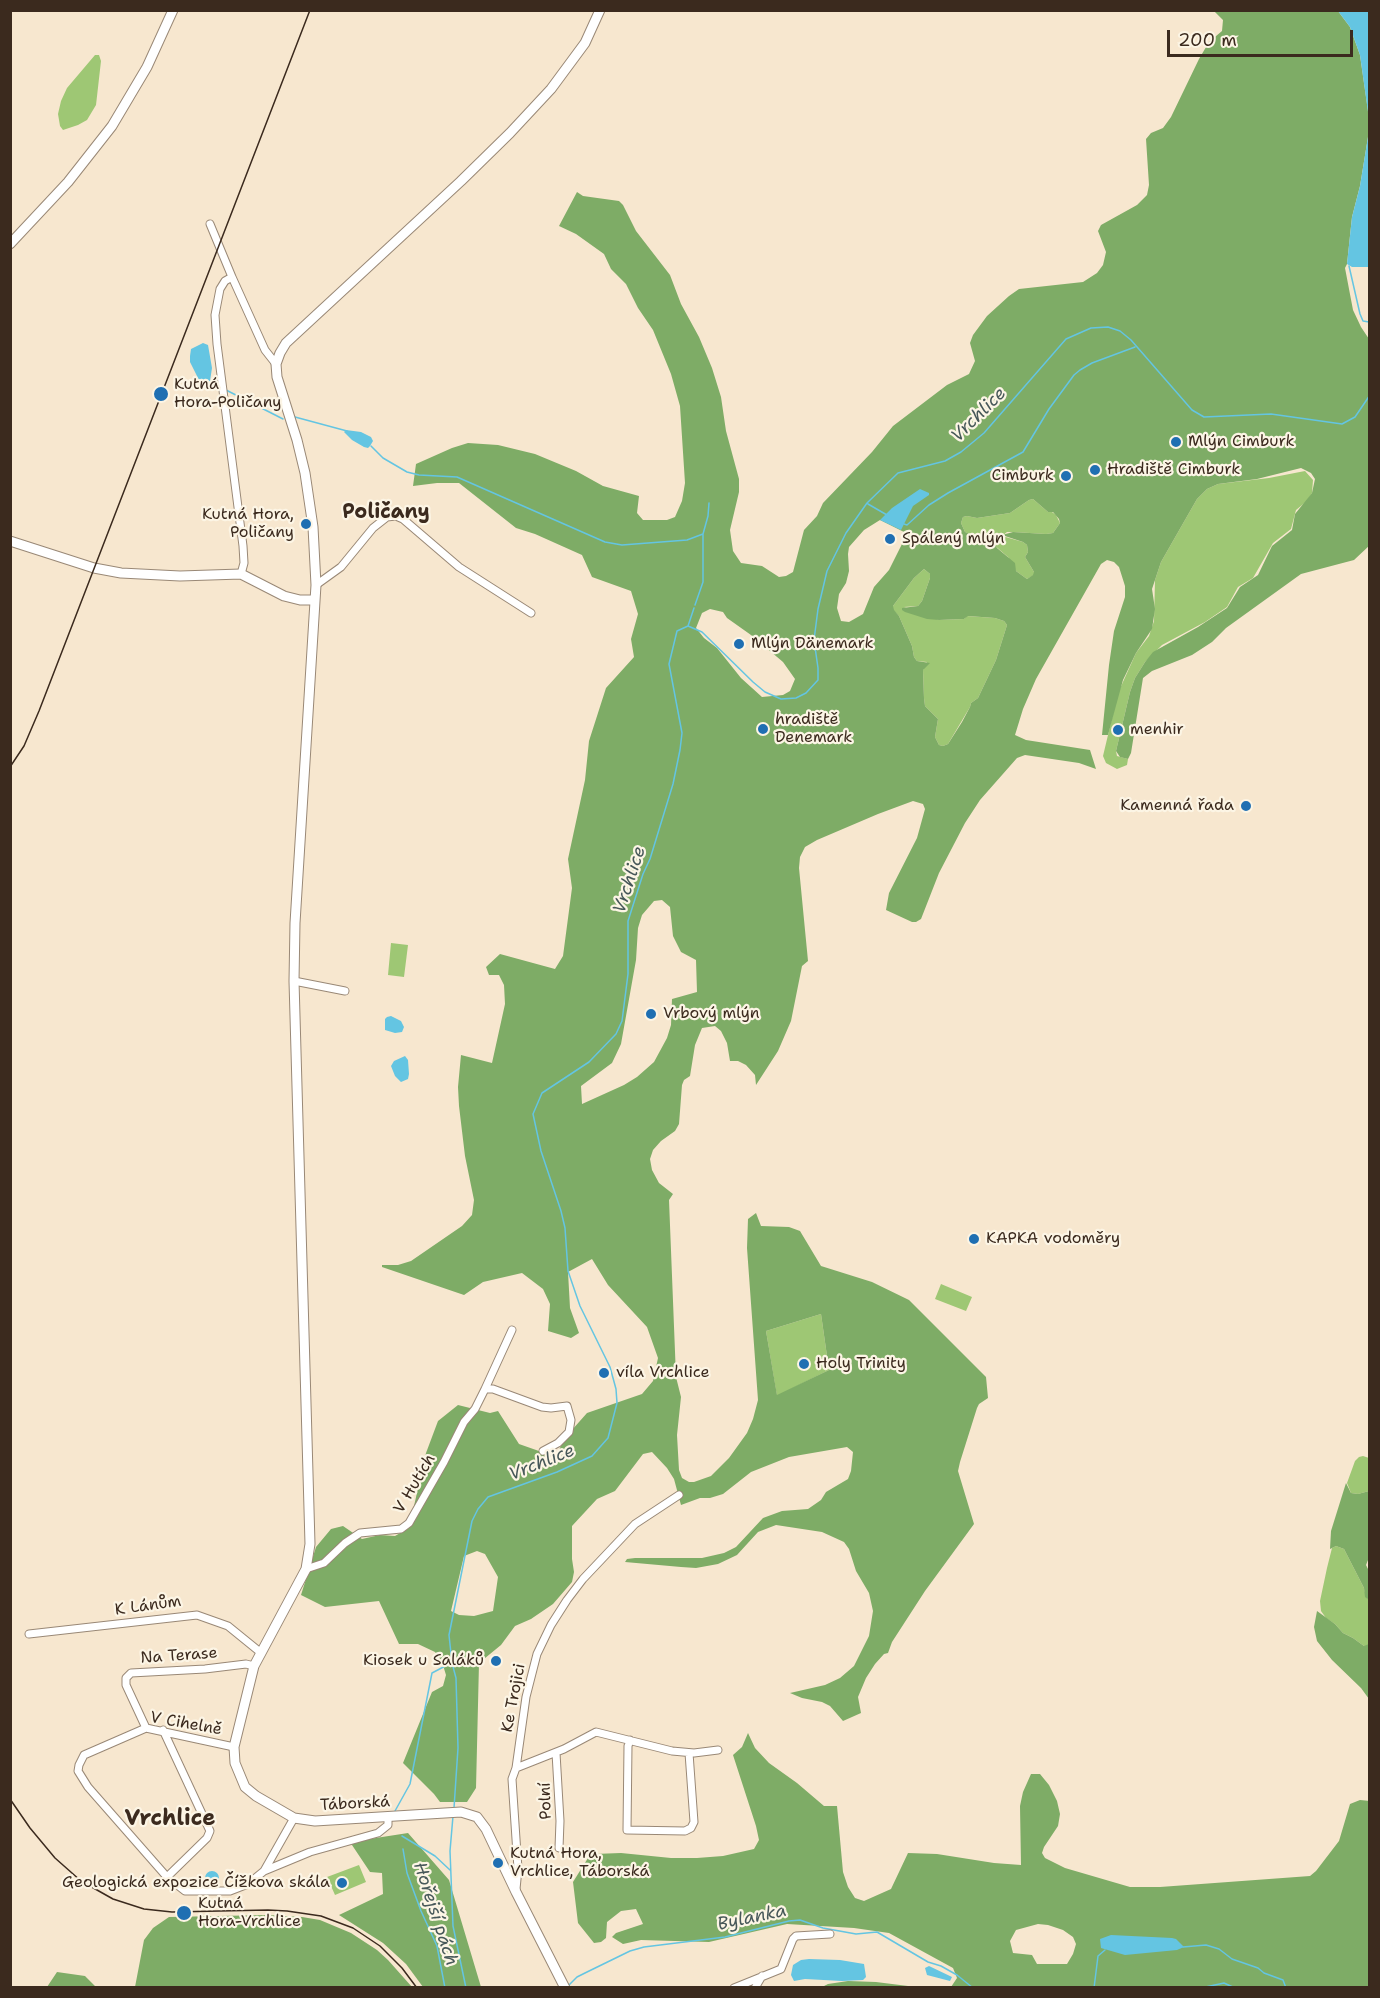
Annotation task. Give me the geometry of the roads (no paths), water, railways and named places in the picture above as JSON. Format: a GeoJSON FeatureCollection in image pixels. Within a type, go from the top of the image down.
{"type":"FeatureCollection","features":[{"type":"Feature","properties":{"kind":"street"},"geometry":{"type":"LineString","coordinates":[[10,244],[68,182],[112,126],[147,68],[173,10]]}},
{"type":"Feature","properties":{"kind":"street"},"geometry":{"type":"LineString","coordinates":[[306,1569],[310,1544],[294,981],[295,923],[316,585],[313,526],[308,492],[297,440],[277,377],[276,364],[286,343],[461,181],[551,89],[585,42],[600,10]]}},
{"type":"Feature","properties":{"kind":"street"},"geometry":{"type":"LineString","coordinates":[[210,224],[265,350],[276,364]]}},
{"type":"Feature","properties":{"kind":"street"},"geometry":{"type":"LineString","coordinates":[[232,277],[225,281],[220,289],[215,315],[243,546],[244,563],[241,574]]}},
{"type":"Feature","properties":{"kind":"street"},"geometry":{"type":"LineString","coordinates":[[316,585],[341,567],[373,528],[387,517],[396,516],[403,519],[459,567],[531,613]]}},
{"type":"Feature","properties":{"kind":"street"},"geometry":{"type":"LineString","coordinates":[[10,541],[94,568],[130,574],[180,576],[241,574],[284,596],[300,600],[314,600]]}},
{"type":"Feature","properties":{"kind":"street"},"geometry":{"type":"LineString","coordinates":[[294,981],[345,991]]}},
{"type":"Feature","properties":{"kind":"street","name":"V Hutích"},"geometry":{"type":"LineString","coordinates":[[306,1569],[324,1563],[345,1543],[360,1533],[401,1529],[409,1523],[464,1422],[475,1409],[512,1330]]}},
{"type":"Feature","properties":{"kind":"street"},"geometry":{"type":"LineString","coordinates":[[485,1389],[493,1389],[542,1407],[567,1406],[571,1420],[569,1432],[558,1443],[543,1451]]}},
{"type":"Feature","properties":{"kind":"street","name":"Ke Trojici"},"geometry":{"type":"LineString","coordinates":[[516,1892],[518,1869],[512,1779],[516,1768],[529,1682],[537,1654],[551,1625],[583,1579],[635,1524],[679,1495]]}},
{"type":"Feature","properties":{"kind":"street","name":"Táborská"},"geometry":{"type":"LineString","coordinates":[[306,1569],[254,1666],[234,1747],[235,1763],[246,1787],[256,1796],[294,1818],[315,1821],[462,1812],[474,1815],[483,1822],[565,1986]]}},
{"type":"Feature","properties":{"kind":"street","name":"K Lánům"},"geometry":{"type":"LineString","coordinates":[[29,1634],[197,1615],[228,1626],[260,1652]]}},
{"type":"Feature","properties":{"kind":"street","name":"Na Terase"},"geometry":{"type":"LineString","coordinates":[[146,1728],[126,1685],[126,1677],[131,1673],[246,1664],[254,1666]]}},
{"type":"Feature","properties":{"kind":"street","name":"V Cihelně"},"geometry":{"type":"LineString","coordinates":[[167,1877],[88,1787],[78,1771],[84,1755],[146,1728],[234,1747]]}},
{"type":"Feature","properties":{"kind":"street"},"geometry":{"type":"LineString","coordinates":[[163,1730],[210,1831],[207,1838],[167,1877],[185,1891],[230,1891],[248,1884],[264,1871],[310,1852],[378,1833],[388,1825],[388,1817]]}},
{"type":"Feature","properties":{"kind":"street"},"geometry":{"type":"LineString","coordinates":[[516,1768],[556,1753],[596,1732],[689,1753],[718,1750]]}},
{"type":"Feature","properties":{"kind":"street"},"geometry":{"type":"LineString","coordinates":[[630,1740],[627,1830],[685,1831],[691,1828],[694,1822],[689,1753]]}},
{"type":"Feature","properties":{"kind":"street","name":"Polní"},"geometry":{"type":"LineString","coordinates":[[556,1753],[560,1810],[559,1848]]}},
{"type":"Feature","properties":{"kind":"street"},"geometry":{"type":"LineString","coordinates":[[264,1871],[294,1818]]}},
{"type":"Feature","properties":{"kind":"street"},"geometry":{"type":"LineString","coordinates":[[740,1986],[781,1969],[796,1936],[830,1934]]}},
{"type":"Feature","properties":{"kind":"street"},"geometry":{"type":"LineString","coordinates":[[754,1988],[762,1976]]}},
{"type":"Feature","properties":{"kind":"water"},"geometry":{"type":"Polygon","coordinates":[[[1338,11],[1369,11],[1369,267],[1352,267],[1347,264],[1352,217],[1368,137],[1368,112],[1360,55],[1350,27],[1338,11]]]}},
{"type":"Feature","properties":{"kind":"water"},"geometry":{"type":"Polygon","coordinates":[[[203,343],[208,345],[212,368],[210,381],[204,384],[200,382],[190,362],[191,349],[203,343]]]}},
{"type":"Feature","properties":{"kind":"water"},"geometry":{"type":"Polygon","coordinates":[[[346,430],[361,432],[371,437],[373,441],[368,448],[364,447],[352,440],[344,432],[346,430]]]}},
{"type":"Feature","properties":{"kind":"water"},"geometry":{"type":"Polygon","coordinates":[[[920,489],[929,495],[913,506],[901,530],[880,520],[892,508],[920,489]]]}},
{"type":"Feature","properties":{"kind":"water"},"geometry":{"type":"Polygon","coordinates":[[[391,1016],[401,1021],[404,1027],[402,1032],[395,1033],[385,1030],[385,1019],[391,1016]]]}},
{"type":"Feature","properties":{"kind":"water"},"geometry":{"type":"Polygon","coordinates":[[[405,1056],[408,1060],[409,1074],[408,1079],[401,1082],[395,1076],[391,1066],[394,1061],[405,1056]]]}},
{"type":"Feature","properties":{"kind":"water"},"geometry":{"type":"Polygon","coordinates":[[[209,1871],[215,1871],[219,1878],[215,1885],[209,1885],[205,1881],[205,1875],[209,1871]]]}},
{"type":"Feature","properties":{"kind":"water"},"geometry":{"type":"Polygon","coordinates":[[[1111,1935],[1172,1938],[1184,1947],[1177,1950],[1125,1955],[1101,1948],[1100,1939],[1111,1935]]]}},
{"type":"Feature","properties":{"kind":"water"},"geometry":{"type":"Polygon","coordinates":[[[801,1960],[840,1960],[864,1964],[866,1977],[863,1980],[805,1979],[794,1981],[791,1975],[793,1965],[801,1960]]]}},
{"type":"Feature","properties":{"kind":"water"},"geometry":{"type":"Polygon","coordinates":[[[929,1966],[952,1977],[950,1981],[927,1975],[925,1968],[929,1966]]]}},
{"type":"Feature","properties":{"kind":"waterway"},"geometry":{"type":"LineString","coordinates":[[1349,266],[1360,314],[1363,321],[1369,322]]}},
{"type":"Feature","properties":{"kind":"waterway","name":"Vrchlice"},"geometry":{"type":"LineString","coordinates":[[454,1808],[458,1748],[456,1678],[449,1635],[472,1521],[488,1497],[557,1472],[592,1456],[608,1438],[617,1403],[610,1367],[580,1306],[568,1271],[565,1228],[541,1151],[533,1114],[542,1093],[589,1062],[616,1034],[622,1021],[628,974],[628,921],[673,784],[680,750],[682,733],[669,664],[677,631],[688,626],[702,632],[765,692],[781,699],[796,698],[806,693],[818,680],[814,640],[818,609],[827,571],[846,533],[867,503],[898,473],[945,461],[961,452],[984,433],[1066,339],[1091,328],[1108,327],[1120,331],[1131,340],[1192,410],[1204,417],[1271,414],[1342,424],[1355,417],[1370,395]]}},
{"type":"Feature","properties":{"kind":"waterway"},"geometry":{"type":"LineString","coordinates":[[904,524],[907,525],[929,505],[948,493],[1023,452],[1049,409],[1074,375],[1092,363],[1135,347]]}},
{"type":"Feature","properties":{"kind":"waterway"},"geometry":{"type":"LineString","coordinates":[[210,381],[219,387]]}},
{"type":"Feature","properties":{"kind":"waterway"},"geometry":{"type":"LineString","coordinates":[[226,390],[283,419]]}},
{"type":"Feature","properties":{"kind":"waterway"},"geometry":{"type":"LineString","coordinates":[[295,417],[347,431]]}},
{"type":"Feature","properties":{"kind":"waterway"},"geometry":{"type":"LineString","coordinates":[[371,446],[383,458],[407,472],[457,477],[605,542],[622,545],[687,540],[703,534],[703,582],[695,605]]}},
{"type":"Feature","properties":{"kind":"waterway"},"geometry":{"type":"LineString","coordinates":[[703,534],[709,503]]}},
{"type":"Feature","properties":{"kind":"waterway"},"geometry":{"type":"LineString","coordinates":[[868,504],[887,515]]}},
{"type":"Feature","properties":{"kind":"waterway"},"geometry":{"type":"LineString","coordinates":[[688,626],[694,608]]}},
{"type":"Feature","properties":{"kind":"waterway"},"geometry":{"type":"LineString","coordinates":[[395,1811],[410,1784],[432,1673],[451,1663]]}},
{"type":"Feature","properties":{"kind":"waterway","name":"Vrchlice"},"geometry":{"type":"LineString","coordinates":[[453,1816],[450,1851],[453,1926],[466,1988]]}},
{"type":"Feature","properties":{"kind":"waterway"},"geometry":{"type":"LineString","coordinates":[[402,1836],[435,1856],[450,1870]]}},
{"type":"Feature","properties":{"kind":"waterway","name":"Hořejší pách"},"geometry":{"type":"LineString","coordinates":[[403,1849],[407,1873],[437,1946],[445,1988]]}},
{"type":"Feature","properties":{"kind":"waterway","name":"Bylanka"},"geometry":{"type":"LineString","coordinates":[[569,1985],[577,1977],[630,1951],[644,1947],[725,1937],[800,1920],[823,1928],[856,1934],[877,1932],[928,1962],[957,1975],[973,1988]]}},
{"type":"Feature","properties":{"kind":"waterway"},"geometry":{"type":"LineString","coordinates":[[1183,1947],[1206,1945],[1219,1949],[1232,1959],[1283,1980],[1286,1988]]}},
{"type":"Feature","properties":{"kind":"waterway"},"geometry":{"type":"LineString","coordinates":[[1094,1988],[1098,1956],[1105,1950]]}},
{"type":"Feature","properties":{"kind":"waterway","name":"Bylanka"},"geometry":{"type":"LineString","coordinates":[[1201,1988],[1224,1983],[1235,1988]]}},
{"type":"Feature","properties":{"kind":"railway"},"geometry":{"type":"LineString","coordinates":[[10,767],[24,746],[39,711],[310,10]]}},
{"type":"Feature","properties":{"kind":"railway"},"geometry":{"type":"LineString","coordinates":[[10,1799],[55,1858],[81,1881],[113,1899],[144,1909],[172,1912],[268,1910],[321,1916],[353,1928],[380,1946],[402,1968],[417,1988]]}},
{"type":"Feature","properties":{"kind":"place","name":"Kutná Hora-Poličany"},"geometry":{"type":"Point","coordinates":[161,394]}},
{"type":"Feature","properties":{"kind":"place","name":"Mlýn Cimburk"},"geometry":{"type":"Point","coordinates":[1176,442]}},
{"type":"Feature","properties":{"kind":"place","name":"Hradiště Cimburk"},"geometry":{"type":"Point","coordinates":[1095,470]}},
{"type":"Feature","properties":{"kind":"place","name":"Cimburk"},"geometry":{"type":"Point","coordinates":[1066,476]}},
{"type":"Feature","properties":{"kind":"place","name":"Kutná Hora, Poličany"},"geometry":{"type":"Point","coordinates":[306,524]}},
{"type":"Feature","properties":{"kind":"place","name":"Spálený mlýn"},"geometry":{"type":"Point","coordinates":[890,539]}},
{"type":"Feature","properties":{"kind":"place","name":"Mlýn Dänemark"},"geometry":{"type":"Point","coordinates":[739,644]}},
{"type":"Feature","properties":{"kind":"place","name":"hradiště Denemark"},"geometry":{"type":"Point","coordinates":[763,729]}},
{"type":"Feature","properties":{"kind":"place","name":"menhir"},"geometry":{"type":"Point","coordinates":[1118,730]}},
{"type":"Feature","properties":{"kind":"place","name":"Kamenná řada"},"geometry":{"type":"Point","coordinates":[1246,806]}},
{"type":"Feature","properties":{"kind":"place","name":"Vrbový mlýn"},"geometry":{"type":"Point","coordinates":[651,1014]}},
{"type":"Feature","properties":{"kind":"place","name":"KAPKA vodoměry"},"geometry":{"type":"Point","coordinates":[974,1239]}},
{"type":"Feature","properties":{"kind":"place","name":"Holy Trinity"},"geometry":{"type":"Point","coordinates":[804,1364]}},
{"type":"Feature","properties":{"kind":"place","name":"víla Vrchlice"},"geometry":{"type":"Point","coordinates":[604,1373]}},
{"type":"Feature","properties":{"kind":"place","name":"Kiosek u Saláků"},"geometry":{"type":"Point","coordinates":[496,1661]}},
{"type":"Feature","properties":{"kind":"place","name":"Kutná Hora, Vrchlice, Táborská"},"geometry":{"type":"Point","coordinates":[498,1863]}},
{"type":"Feature","properties":{"kind":"place","name":"Geologická expozice Čížkova skála"},"geometry":{"type":"Point","coordinates":[342,1883]}},
{"type":"Feature","properties":{"kind":"place","name":"Kutná Hora-Vrchlice"},"geometry":{"type":"Point","coordinates":[184,1913]}},
{"type":"Feature","properties":{"kind":"district","name":"Poličany"},"geometry":{"type":"Point","coordinates":[386,513]}},
{"type":"Feature","properties":{"kind":"district","name":"Vrchlice"},"geometry":{"type":"Point","coordinates":[170,1819]}}]}
